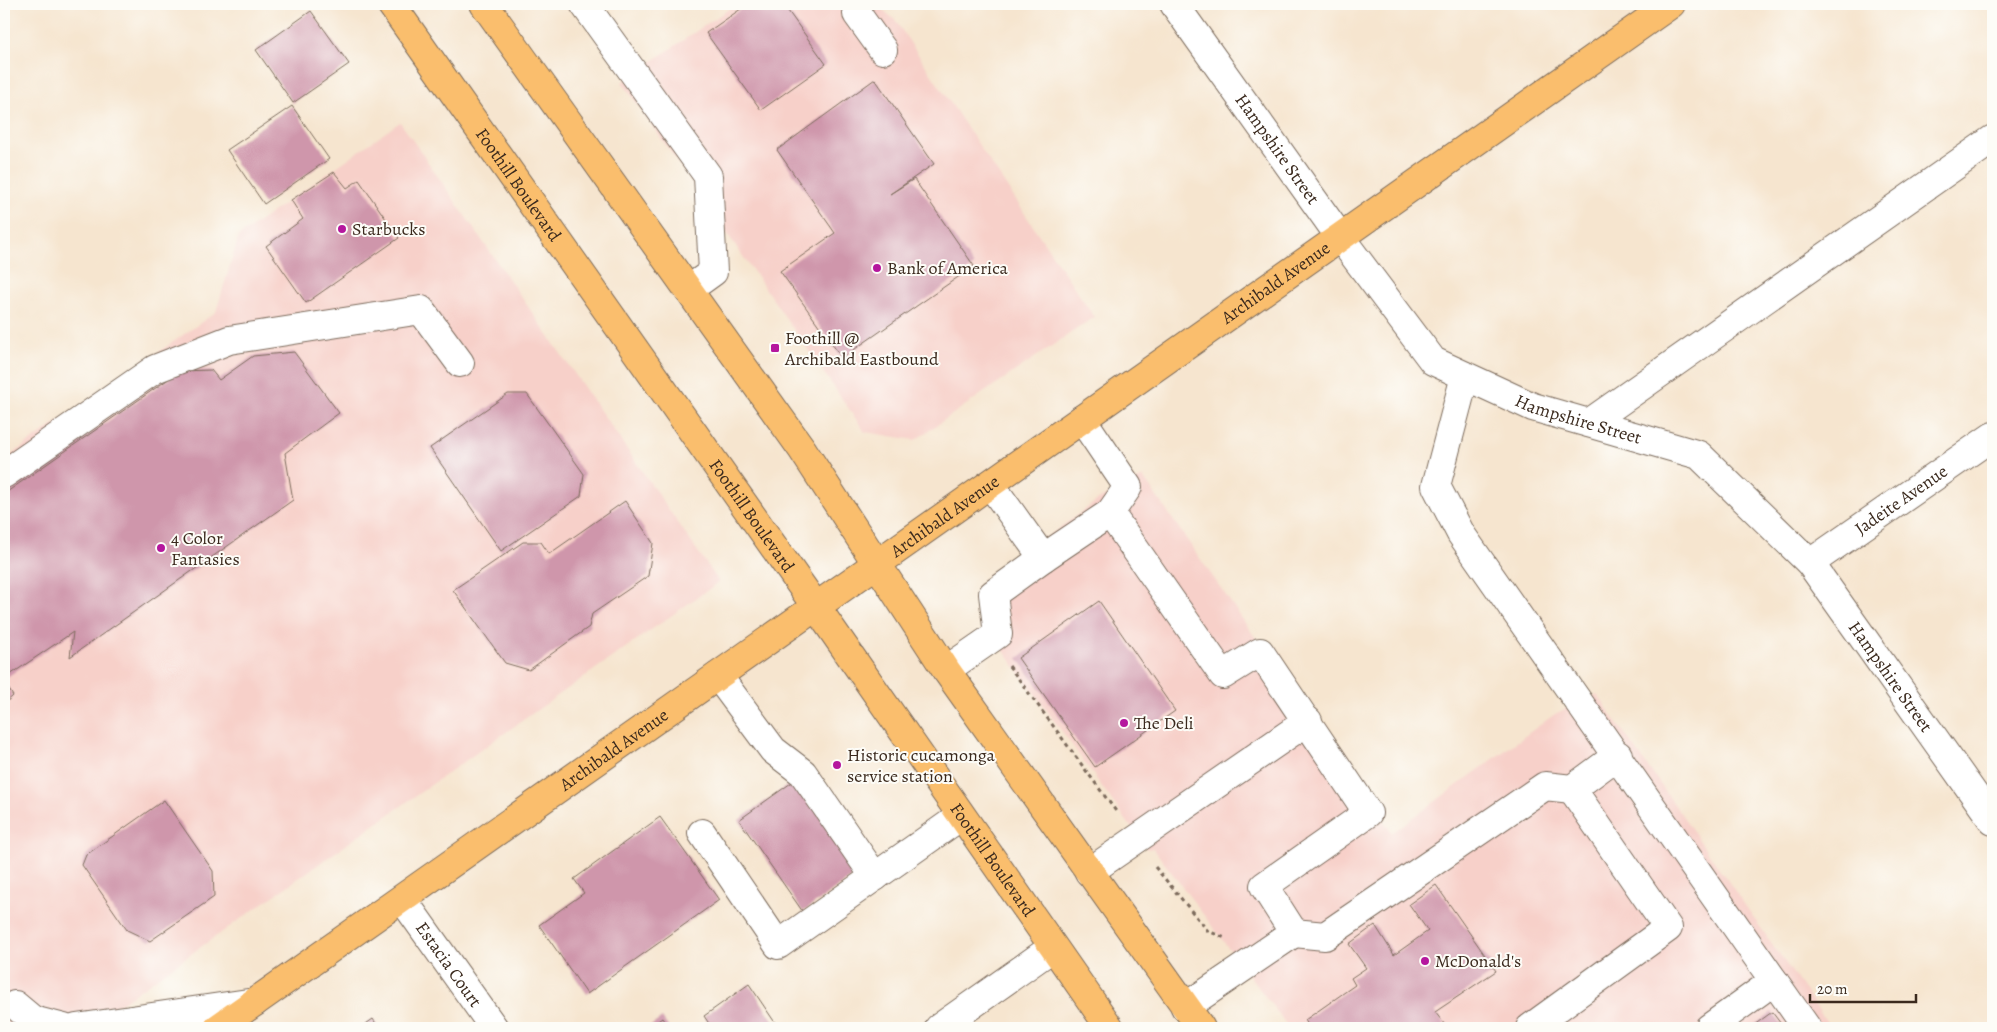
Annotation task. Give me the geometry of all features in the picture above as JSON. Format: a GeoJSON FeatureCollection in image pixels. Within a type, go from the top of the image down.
{"type":"FeatureCollection","features":[{"type":"Feature","properties":{"kind":"main road","name":"Foothill Boulevard"},"geometry":{"type":"LineString","coordinates":[[392,4],[817,608],[1052,948],[1110,1028]]}},
{"type":"Feature","properties":{"kind":"main road"},"geometry":{"type":"LineString","coordinates":[[484,4],[802,449],[879,564],[946,670],[1193,1018]]}},
{"type":"Feature","properties":{"kind":"main road","name":"Archibald Avenue"},"geometry":{"type":"LineString","coordinates":[[218,1028],[403,900],[1671,4]]}},
{"type":"Feature","properties":{"kind":"street"},"geometry":{"type":"LineString","coordinates":[[584,4],[708,176],[713,272],[688,290]]}},
{"type":"Feature","properties":{"kind":"street"},"geometry":{"type":"LineString","coordinates":[[859,4],[857,14],[883,50]]}},
{"type":"Feature","properties":{"kind":"street","name":"Hampshire Street"},"geometry":{"type":"LineString","coordinates":[[1174,4],[1340,237],[1433,361],[1533,407],[1698,455],[1810,564],[1993,821]]}},
{"type":"Feature","properties":{"kind":"street"},"geometry":{"type":"LineString","coordinates":[[1589,423],[1993,139]]}},
{"type":"Feature","properties":{"kind":"street"},"geometry":{"type":"LineString","coordinates":[[4,474],[155,369],[229,340],[421,310],[460,363]]}},
{"type":"Feature","properties":{"kind":"street"},"geometry":{"type":"LineString","coordinates":[[1465,376],[1436,486],[1461,534],[1618,755],[1807,1028]]}},
{"type":"Feature","properties":{"kind":"street"},"geometry":{"type":"LineString","coordinates":[[946,670],[998,634],[993,594],[1110,513],[1128,487],[1082,419]]}},
{"type":"Feature","properties":{"kind":"street","name":"Jadeite Avenue"},"geometry":{"type":"LineString","coordinates":[[1810,564],[1993,436]]}},
{"type":"Feature","properties":{"kind":"street"},"geometry":{"type":"LineString","coordinates":[[991,485],[1043,558]]}},
{"type":"Feature","properties":{"kind":"street"},"geometry":{"type":"LineString","coordinates":[[1110,513],[1223,675],[1260,652],[1368,813],[1264,886],[1294,933]]}},
{"type":"Feature","properties":{"kind":"street"},"geometry":{"type":"LineString","coordinates":[[718,676],[773,750],[803,773],[875,877]]}},
{"type":"Feature","properties":{"kind":"street"},"geometry":{"type":"LineString","coordinates":[[1089,872],[1308,721]]}},
{"type":"Feature","properties":{"kind":"street"},"geometry":{"type":"LineString","coordinates":[[1193,1018],[1294,933],[1325,936],[1545,786],[1572,789],[1618,755]]}},
{"type":"Feature","properties":{"kind":"street"},"geometry":{"type":"LineString","coordinates":[[1530,1028],[1668,928],[1572,789]]}},
{"type":"Feature","properties":{"kind":"street"},"geometry":{"type":"LineString","coordinates":[[702,833],[778,944],[961,816]]}},
{"type":"Feature","properties":{"kind":"street","name":"Estacia Court"},"geometry":{"type":"LineString","coordinates":[[403,900],[494,1028]]}},
{"type":"Feature","properties":{"kind":"street"},"geometry":{"type":"LineString","coordinates":[[939,1028],[1052,948]]}},
{"type":"Feature","properties":{"kind":"street"},"geometry":{"type":"LineString","coordinates":[[1709,1028],[1774,981]]}},
{"type":"Feature","properties":{"kind":"street"},"geometry":{"type":"LineString","coordinates":[[76,1028],[255,1002]]}},
{"type":"Feature","properties":{"kind":"street"},"geometry":{"type":"LineString","coordinates":[[22,1028],[15,1005],[33,1020],[64,1028]]}},
{"type":"Feature","properties":{"kind":"path"},"geometry":{"type":"LineString","coordinates":[[990,640],[1121,819]]}},
{"type":"Feature","properties":{"kind":"path"},"geometry":{"type":"LineString","coordinates":[[1154,866],[1208,931],[1225,938]]}},
{"type":"Feature","properties":{"kind":"shaded area"},"geometry":{"type":"Polygon","coordinates":[[[736,4],[876,4],[895,20],[1094,317],[915,440],[865,432],[622,82],[736,4]]]}},
{"type":"Feature","properties":{"kind":"shaded area"},"geometry":{"type":"Polygon","coordinates":[[[400,122],[719,582],[86,1028],[4,1028],[4,460],[216,312],[239,236],[400,122]]]}},
{"type":"Feature","properties":{"kind":"shaded area"},"geometry":{"type":"Polygon","coordinates":[[[1143,477],[1392,833],[1555,714],[1597,694],[1831,1028],[1289,1028],[1153,848],[1147,849],[999,644],[984,583],[1098,500],[1143,477]]]}},
{"type":"Feature","properties":{"kind":"building"},"geometry":{"type":"Polygon","coordinates":[[[748,4],[783,4],[826,64],[761,110],[706,33],[748,4]]]}},
{"type":"Feature","properties":{"kind":"building"},"geometry":{"type":"Polygon","coordinates":[[[311,11],[349,64],[293,103],[256,50],[311,11]]]}},
{"type":"Feature","properties":{"kind":"building"},"geometry":{"type":"Polygon","coordinates":[[[875,79],[934,164],[890,194],[914,179],[974,266],[842,358],[780,271],[835,233],[777,150],[875,79]]]}},
{"type":"Feature","properties":{"kind":"building"},"geometry":{"type":"Polygon","coordinates":[[[292,106],[329,159],[264,204],[227,150],[292,106]]]}},
{"type":"Feature","properties":{"kind":"building","name":"Starbucks"},"geometry":{"type":"Polygon","coordinates":[[[334,172],[347,188],[359,180],[399,238],[306,303],[266,246],[303,219],[291,200],[334,172]]]}},
{"type":"Feature","properties":{"kind":"building"},"geometry":{"type":"Polygon","coordinates":[[[294,352],[339,413],[285,453],[293,500],[70,657],[73,632],[4,679],[4,494],[180,371],[211,370],[219,380],[253,356],[294,352]]]}},
{"type":"Feature","properties":{"kind":"building"},"geometry":{"type":"Polygon","coordinates":[[[508,394],[527,394],[584,474],[581,496],[501,551],[430,448],[508,394]]]}},
{"type":"Feature","properties":{"kind":"building"},"geometry":{"type":"Polygon","coordinates":[[[625,501],[653,543],[648,576],[592,614],[589,627],[529,670],[505,663],[453,590],[523,542],[541,542],[549,554],[625,501]]]}},
{"type":"Feature","properties":{"kind":"building"},"geometry":{"type":"Polygon","coordinates":[[[1099,601],[1175,711],[1095,767],[1018,658],[1099,601]]]}},
{"type":"Feature","properties":{"kind":"building"},"geometry":{"type":"Polygon","coordinates":[[[4,682],[13,696],[4,704],[4,682]]]}},
{"type":"Feature","properties":{"kind":"building"},"geometry":{"type":"Polygon","coordinates":[[[798,778],[861,871],[803,912],[739,820],[798,778]]]}},
{"type":"Feature","properties":{"kind":"building"},"geometry":{"type":"Polygon","coordinates":[[[164,800],[213,871],[214,897],[150,941],[127,930],[82,865],[86,855],[164,800]]]}},
{"type":"Feature","properties":{"kind":"building"},"geometry":{"type":"Polygon","coordinates":[[[660,817],[719,900],[587,994],[539,925],[584,893],[574,879],[660,817]]]}},
{"type":"Feature","properties":{"kind":"building","name":"McDonald's"},"geometry":{"type":"Polygon","coordinates":[[[1436,885],[1496,971],[1435,1012],[1445,1025],[1441,1028],[1310,1028],[1305,1020],[1355,985],[1351,978],[1366,968],[1349,944],[1375,925],[1394,955],[1428,931],[1409,904],[1436,885]]]}},
{"type":"Feature","properties":{"kind":"building"},"geometry":{"type":"Polygon","coordinates":[[[749,984],[776,1024],[771,1028],[712,1028],[704,1016],[749,984]]]}},
{"type":"Feature","properties":{"kind":"building"},"geometry":{"type":"Polygon","coordinates":[[[1772,1012],[1784,1028],[1750,1028],[1772,1012]]]}},
{"type":"Feature","properties":{"kind":"building"},"geometry":{"type":"Polygon","coordinates":[[[662,1018],[669,1028],[648,1028],[662,1018]]]}},
{"type":"Feature","properties":{"kind":"building"},"geometry":{"type":"Polygon","coordinates":[[[373,1019],[379,1028],[360,1028],[373,1019]]]}},
{"type":"Feature","properties":{"kind":"place","name":"Starbucks"},"geometry":{"type":"Point","coordinates":[342,229]}},
{"type":"Feature","properties":{"kind":"place","name":"Bank of America"},"geometry":{"type":"Point","coordinates":[877,268]}},
{"type":"Feature","properties":{"kind":"place","name":"Foothill @ Archibald Eastbound"},"geometry":{"type":"Point","coordinates":[775,348]}},
{"type":"Feature","properties":{"kind":"place","name":"4 Color Fantasies"},"geometry":{"type":"Point","coordinates":[161,548]}},
{"type":"Feature","properties":{"kind":"place","name":"The Deli"},"geometry":{"type":"Point","coordinates":[1124,723]}},
{"type":"Feature","properties":{"kind":"place","name":"Historic cucamonga service station"},"geometry":{"type":"Point","coordinates":[837,765]}},
{"type":"Feature","properties":{"kind":"place","name":"McDonald's"},"geometry":{"type":"Point","coordinates":[1425,961]}}]}
